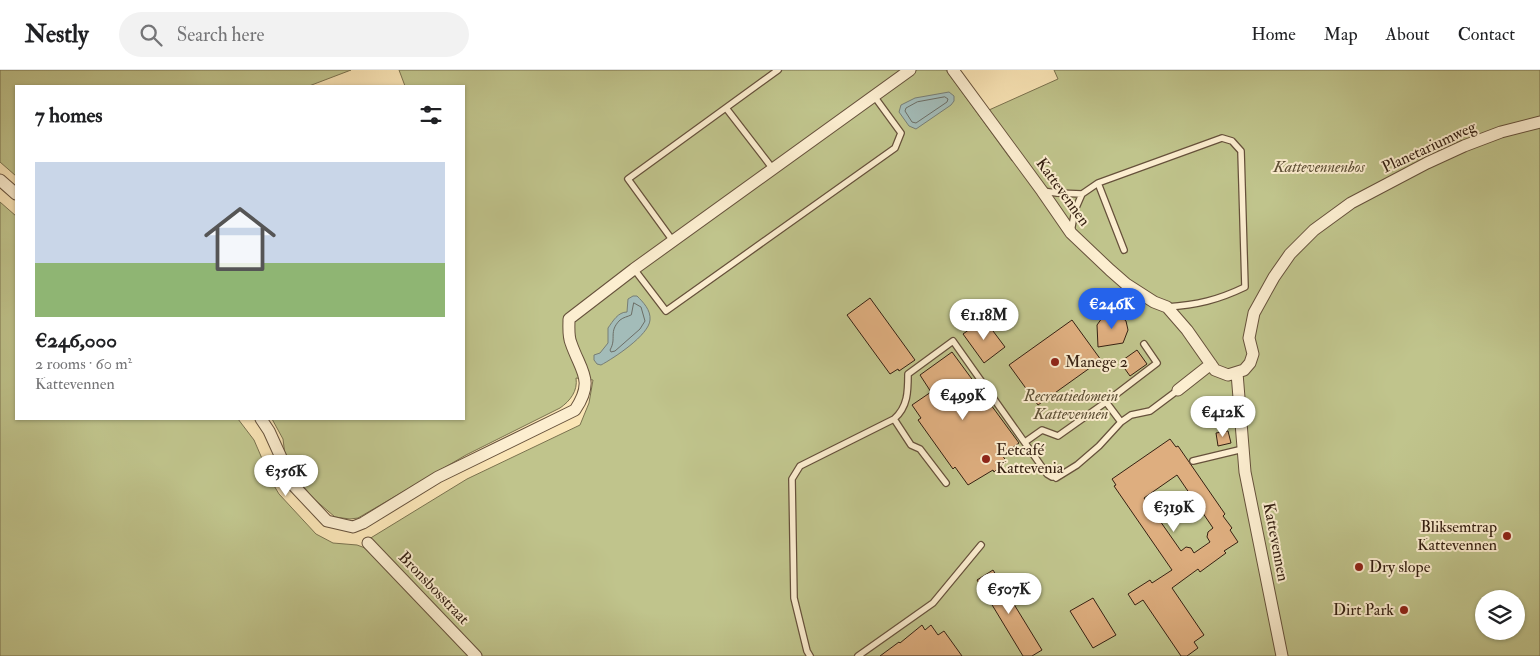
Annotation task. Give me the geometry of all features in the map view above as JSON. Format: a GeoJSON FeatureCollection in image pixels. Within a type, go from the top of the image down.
{"type":"FeatureCollection","features":[{"type":"Feature","properties":{"kind":"street","name":"Kattevennen"},"geometry":{"type":"LineString","coordinates":[[953,70],[1042,190],[1071,233],[1126,284],[1154,302],[1167,307],[1187,330],[1208,360]]}},
{"type":"Feature","properties":{"kind":"street"},"geometry":{"type":"LineString","coordinates":[[262,420],[269,430],[294,486],[326,521],[353,527],[363,523],[438,477],[574,410],[583,398],[585,376],[570,341],[569,319],[634,269],[773,170],[906,71]]}},
{"type":"Feature","properties":{"kind":"street","name":"Planetariumweg"},"geometry":{"type":"LineString","coordinates":[[1237,373],[1244,370],[1250,363],[1253,354],[1249,338],[1254,313],[1290,254],[1314,230],[1351,203],[1427,163],[1494,135],[1540,122]]}},
{"type":"Feature","properties":{"kind":"street"},"geometry":{"type":"LineString","coordinates":[[0,180],[15,193]]}},
{"type":"Feature","properties":{"kind":"street"},"geometry":{"type":"LineString","coordinates":[[1178,390],[1208,360],[1222,373],[1228,375],[1237,373]]}},
{"type":"Feature","properties":{"kind":"street","name":"Kattevennen"},"geometry":{"type":"LineString","coordinates":[[1237,373],[1245,472],[1282,656]]}},
{"type":"Feature","properties":{"kind":"street","name":"Bronsbosstraat"},"geometry":{"type":"LineString","coordinates":[[368,544],[476,656]]}},
{"type":"Feature","properties":{"kind":"lane"},"geometry":{"type":"LineString","coordinates":[[673,241],[628,179],[778,70]]}},
{"type":"Feature","properties":{"kind":"lane"},"geometry":{"type":"LineString","coordinates":[[634,269],[666,310],[895,148],[901,133],[874,96]]}},
{"type":"Feature","properties":{"kind":"lane"},"geometry":{"type":"LineString","coordinates":[[726,108],[773,170]]}},
{"type":"Feature","properties":{"kind":"lane"},"geometry":{"type":"LineString","coordinates":[[1071,233],[1075,210],[1082,194],[1098,183],[1222,138],[1232,141],[1241,151],[1245,287],[1220,298],[1195,305],[1167,307]]}},
{"type":"Feature","properties":{"kind":"lane"},"geometry":{"type":"LineString","coordinates":[[1098,183],[1124,250]]}},
{"type":"Feature","properties":{"kind":"lane"},"geometry":{"type":"LineString","coordinates":[[1042,190],[1082,194]]}},
{"type":"Feature","properties":{"kind":"lane"},"geometry":{"type":"LineString","coordinates":[[810,656],[806,651],[794,598],[792,479],[800,466],[894,419],[901,413],[908,395],[908,374],[953,341],[1047,474],[1052,477],[1058,477],[1077,465],[1099,446],[1121,422],[1131,415],[1150,411],[1178,390]]}},
{"type":"Feature","properties":{"kind":"lane"},"geometry":{"type":"LineString","coordinates":[[1025,442],[1042,430],[1058,436],[1158,363],[1144,344]]}},
{"type":"Feature","properties":{"kind":"lane"},"geometry":{"type":"LineString","coordinates":[[1106,402],[1121,422]]}},
{"type":"Feature","properties":{"kind":"lane"},"geometry":{"type":"LineString","coordinates":[[894,419],[911,445],[920,448],[946,483]]}},
{"type":"Feature","properties":{"kind":"lane"},"geometry":{"type":"LineString","coordinates":[[1193,461],[1243,449]]}},
{"type":"Feature","properties":{"kind":"lane"},"geometry":{"type":"LineString","coordinates":[[858,656],[933,603],[980,544]]}},
{"type":"Feature","properties":{"kind":"green space"},"geometry":{"type":"Polygon","coordinates":[[[0,70],[351,70],[312,85],[15,85],[15,175],[0,162],[0,70]]]}},
{"type":"Feature","properties":{"kind":"green space","name":"Recreatiedomein Kattevennen"},"geometry":{"type":"Polygon","coordinates":[[[399,70],[946,70],[1012,161],[1022,157],[989,110],[1058,79],[1054,70],[1540,70],[1540,656],[482,656],[369,539],[467,479],[580,425],[589,403],[593,380],[576,378],[576,387],[572,395],[560,408],[466,455],[358,518],[335,517],[314,499],[291,472],[285,455],[283,439],[273,420],[465,420],[465,85],[405,85],[399,70]]]}},
{"type":"Feature","properties":{"kind":"green space"},"geometry":{"type":"Polygon","coordinates":[[[0,202],[15,215],[15,420],[239,420],[254,440],[279,494],[316,534],[333,543],[357,545],[368,549],[471,656],[0,656],[0,202]]]}},
{"type":"Feature","properties":{"kind":"water"},"geometry":{"type":"Polygon","coordinates":[[[949,92],[954,96],[954,101],[951,105],[916,129],[909,126],[899,112],[901,105],[915,98],[949,92]]]}},
{"type":"Feature","properties":{"kind":"water"},"geometry":{"type":"Polygon","coordinates":[[[637,296],[648,310],[650,320],[648,326],[622,352],[601,365],[597,364],[594,360],[594,355],[600,353],[608,343],[608,328],[618,315],[627,312],[628,299],[637,296]]]}},
{"type":"Feature","properties":{"kind":"building"},"geometry":{"type":"Polygon","coordinates":[[[870,298],[915,360],[899,371],[898,369],[890,374],[847,315],[870,298]]]}},
{"type":"Feature","properties":{"kind":"building"},"geometry":{"type":"Polygon","coordinates":[[[1110,313],[1119,315],[1126,321],[1128,330],[1123,343],[1098,347],[1097,325],[1102,318],[1110,313]]]}},
{"type":"Feature","properties":{"kind":"building"},"geometry":{"type":"Polygon","coordinates":[[[984,319],[1005,347],[984,363],[963,334],[984,319]]]}},
{"type":"Feature","properties":{"kind":"building","name":"Manege 2"},"geometry":{"type":"Polygon","coordinates":[[[1072,320],[1101,360],[1038,405],[1009,365],[1072,320]]]}},
{"type":"Feature","properties":{"kind":"building"},"geometry":{"type":"Polygon","coordinates":[[[1137,350],[1147,364],[1130,376],[1120,362],[1137,350]]]}},
{"type":"Feature","properties":{"kind":"building"},"geometry":{"type":"Polygon","coordinates":[[[952,352],[1019,443],[1002,455],[1007,462],[994,472],[993,470],[968,485],[955,467],[953,469],[918,420],[921,418],[912,405],[931,392],[920,375],[952,352]]]}},
{"type":"Feature","properties":{"kind":"building"},"geometry":{"type":"Polygon","coordinates":[[[1228,431],[1231,443],[1218,446],[1216,433],[1228,431]]]}},
{"type":"Feature","properties":{"kind":"building"},"geometry":{"type":"Polygon","coordinates":[[[1170,439],[1176,447],[1178,446],[1225,514],[1223,516],[1232,528],[1230,530],[1238,542],[1224,551],[1226,553],[1200,572],[1198,569],[1172,588],[1204,635],[1194,642],[1198,648],[1187,656],[1181,656],[1143,600],[1135,605],[1128,594],[1150,580],[1152,583],[1172,570],[1114,486],[1116,485],[1112,479],[1170,439]],[[1177,475],[1144,498],[1181,551],[1186,547],[1191,548],[1194,553],[1210,542],[1207,537],[1208,532],[1213,528],[1177,475]]]}},
{"type":"Feature","properties":{"kind":"building"},"geometry":{"type":"Polygon","coordinates":[[[993,570],[1042,650],[1032,656],[1023,656],[977,580],[993,570]]]}},
{"type":"Feature","properties":{"kind":"building"},"geometry":{"type":"Polygon","coordinates":[[[1093,598],[1116,635],[1093,648],[1070,611],[1093,598]]]}},
{"type":"Feature","properties":{"kind":"building"},"geometry":{"type":"Polygon","coordinates":[[[922,625],[925,630],[931,625],[938,635],[944,631],[962,656],[880,656],[900,643],[922,625]]]}},
{"type":"Feature","properties":{"kind":"place","name":"Manege 2"},"geometry":{"type":"Point","coordinates":[1055,362]}},
{"type":"Feature","properties":{"kind":"place","name":"Eetcafé Kattevenia"},"geometry":{"type":"Point","coordinates":[986,459]}},
{"type":"Feature","properties":{"kind":"place","name":"Bliksemtrap Kattevennen"},"geometry":{"type":"Point","coordinates":[1507,536]}},
{"type":"Feature","properties":{"kind":"place","name":"Dry slope"},"geometry":{"type":"Point","coordinates":[1359,567]}},
{"type":"Feature","properties":{"kind":"place","name":"Dirt Park"},"geometry":{"type":"Point","coordinates":[1404,610]}},
{"type":"Feature","properties":{"kind":"park label","name":"Kattevennenbos"},"geometry":{"type":"Point","coordinates":[1319,167]}}]}
